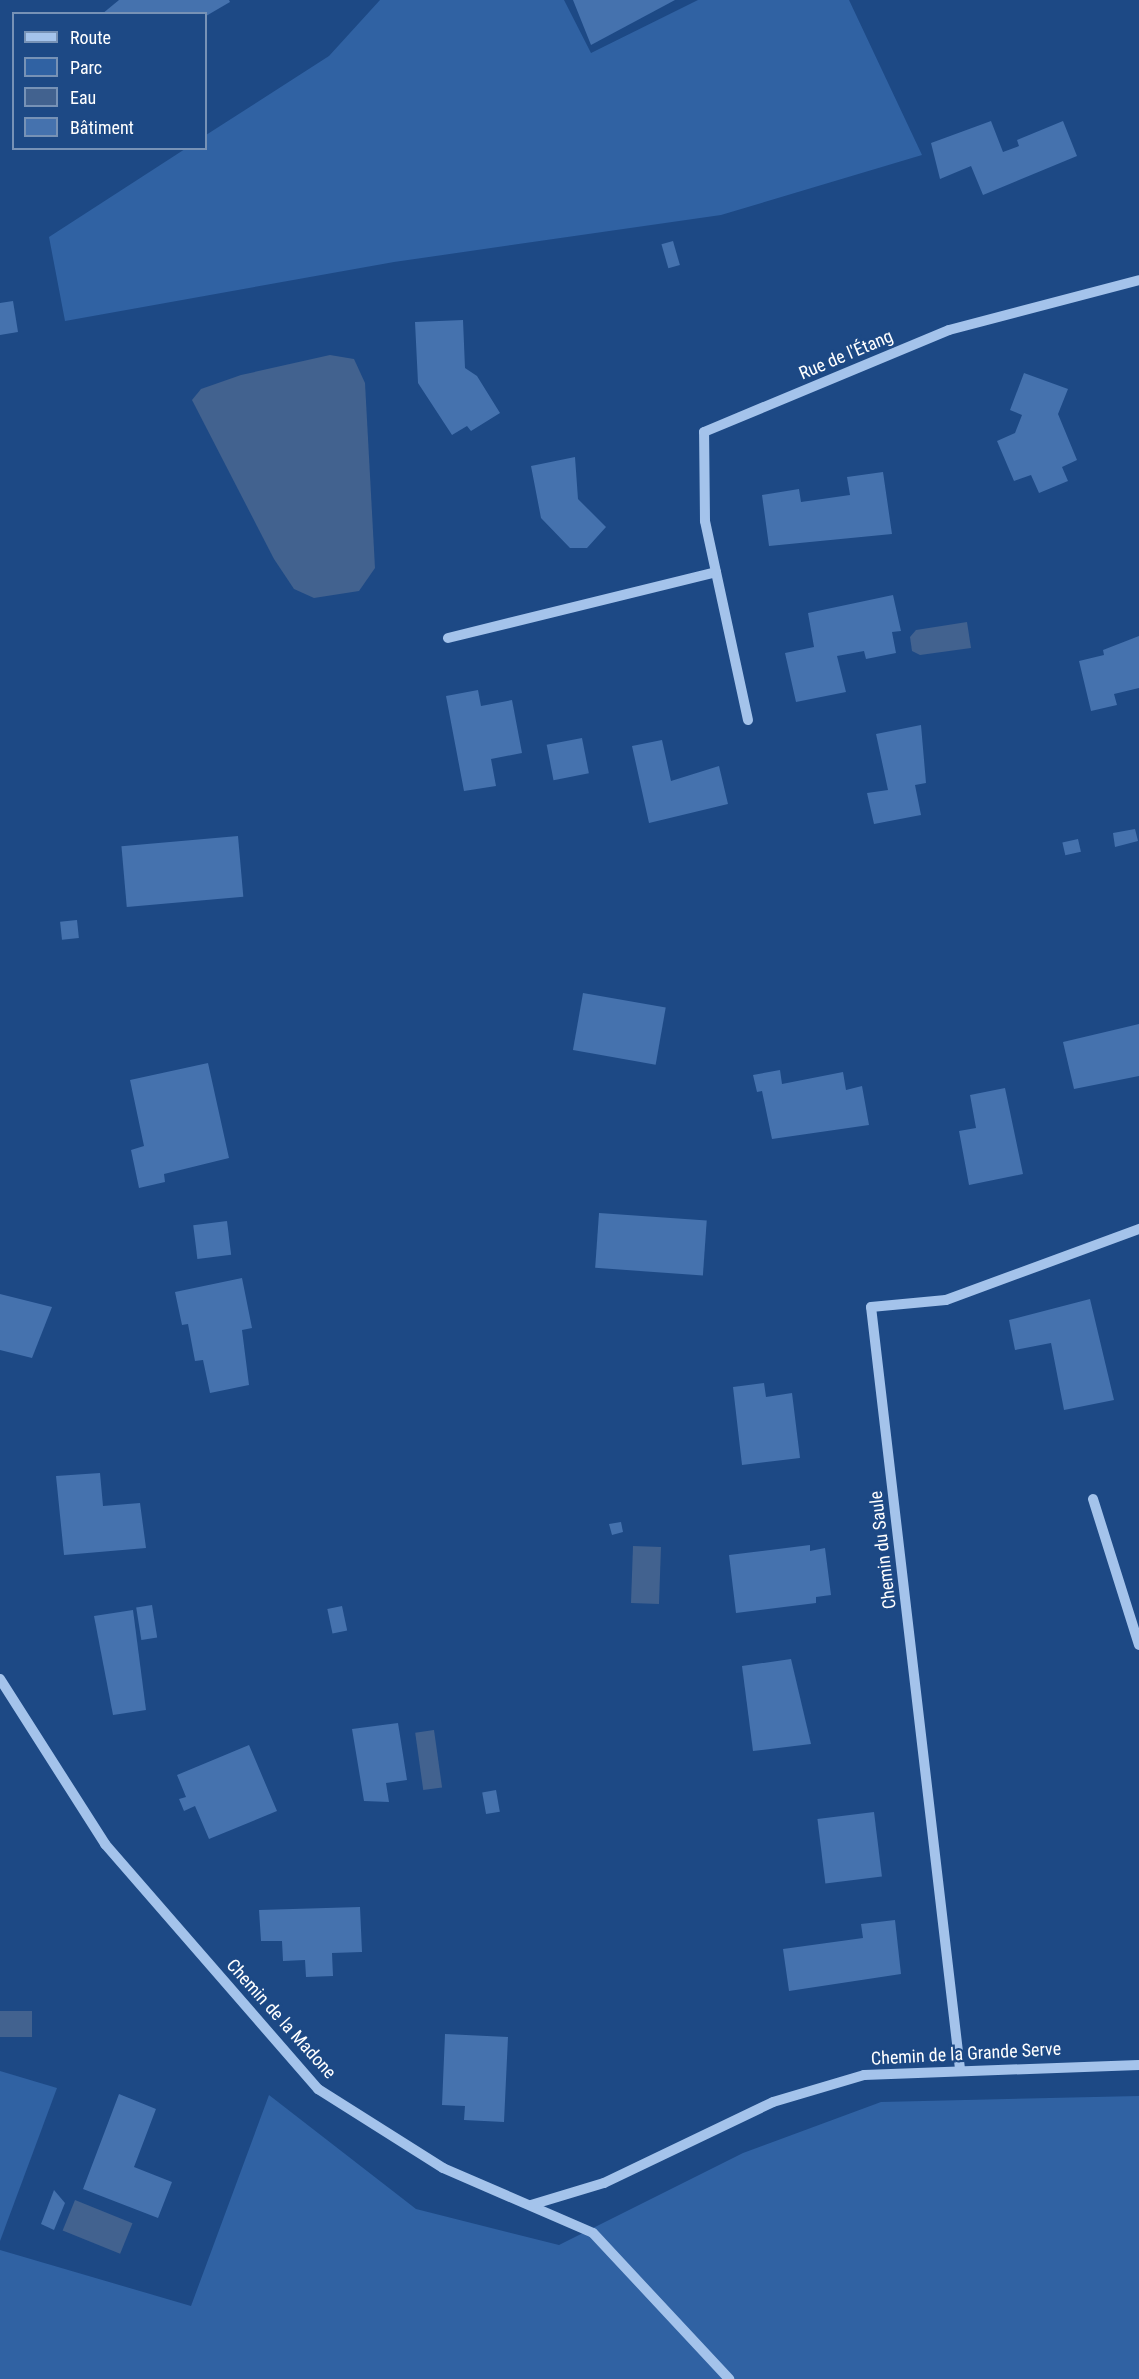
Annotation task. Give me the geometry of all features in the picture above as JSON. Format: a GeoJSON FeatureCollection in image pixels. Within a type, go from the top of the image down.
{"type":"FeatureCollection","features":[{"type":"Feature","properties":{"kind":"street","name":"Rue de l'Étang"},"geometry":{"type":"LineString","coordinates":[[748,720],[705,521],[704,432],[950,330],[1139,280]]}},
{"type":"Feature","properties":{"kind":"street"},"geometry":{"type":"LineString","coordinates":[[448,638],[716,572]]}},
{"type":"Feature","properties":{"kind":"street","name":"Chemin du Saule"},"geometry":{"type":"LineString","coordinates":[[960,2069],[871,1307],[946,1300],[1139,1229]]}},
{"type":"Feature","properties":{"kind":"street"},"geometry":{"type":"LineString","coordinates":[[1093,1499],[1139,1645]]}},
{"type":"Feature","properties":{"kind":"street","name":"Chemin de la Madone"},"geometry":{"type":"LineString","coordinates":[[0,1679],[105,1844],[318,2089],[443,2168],[593,2233],[729,2379]]}},
{"type":"Feature","properties":{"kind":"street","name":"Chemin de la Grande Serve"},"geometry":{"type":"LineString","coordinates":[[531,2205],[604,2183],[773,2102],[864,2075],[960,2069],[1139,2065]]}},
{"type":"Feature","properties":{"kind":"green space"},"geometry":{"type":"Polygon","coordinates":[[[380,0],[564,0],[591,53],[698,0],[849,0],[922,155],[721,215],[394,262],[65,321],[49,237],[183,150],[207,150],[207,134],[329,56],[380,0]]]}},
{"type":"Feature","properties":{"kind":"green space"},"geometry":{"type":"Polygon","coordinates":[[[0,2071],[57,2088],[0,2241],[0,2071]]]}},
{"type":"Feature","properties":{"kind":"green space"},"geometry":{"type":"Polygon","coordinates":[[[269,2095],[416,2209],[559,2245],[743,2153],[881,2102],[1139,2096],[1139,2379],[0,2379],[0,2250],[191,2306],[269,2095]]]}},
{"type":"Feature","properties":{"kind":"water"},"geometry":{"type":"Polygon","coordinates":[[[330,355],[354,359],[365,383],[375,568],[359,591],[314,598],[294,589],[274,559],[192,400],[201,389],[241,375],[330,355]]]}},
{"type":"Feature","properties":{"kind":"water"},"geometry":{"type":"Polygon","coordinates":[[[967,622],[971,648],[920,655],[912,651],[910,637],[916,630],[967,622]]]}},
{"type":"Feature","properties":{"kind":"water"},"geometry":{"type":"Polygon","coordinates":[[[633,1546],[661,1547],[659,1604],[631,1603],[633,1546]]]}},
{"type":"Feature","properties":{"kind":"water"},"geometry":{"type":"Polygon","coordinates":[[[434,1730],[442,1787],[423,1790],[415,1733],[434,1730]]]}},
{"type":"Feature","properties":{"kind":"water"},"geometry":{"type":"Polygon","coordinates":[[[0,2011],[32,2011],[32,2037],[0,2037],[0,2011]]]}},
{"type":"Feature","properties":{"kind":"water"},"geometry":{"type":"Polygon","coordinates":[[[75,2200],[132,2223],[120,2254],[63,2231],[75,2200]]]}},
{"type":"Feature","properties":{"kind":"building"},"geometry":{"type":"Polygon","coordinates":[[[119,0],[229,0],[230,2],[207,15],[207,12],[104,12],[119,0]]]}},
{"type":"Feature","properties":{"kind":"building"},"geometry":{"type":"Polygon","coordinates":[[[573,0],[675,0],[591,45],[573,0]]]}},
{"type":"Feature","properties":{"kind":"building"},"geometry":{"type":"Polygon","coordinates":[[[991,121],[1003,152],[1019,146],[1017,140],[1063,121],[1077,156],[983,195],[971,166],[940,179],[931,143],[991,121]]]}},
{"type":"Feature","properties":{"kind":"building"},"geometry":{"type":"Polygon","coordinates":[[[673,241],[680,265],[668,268],[661,244],[673,241]]]}},
{"type":"Feature","properties":{"kind":"building"},"geometry":{"type":"Polygon","coordinates":[[[13,301],[18,332],[0,335],[0,303],[13,301]]]}},
{"type":"Feature","properties":{"kind":"building"},"geometry":{"type":"Polygon","coordinates":[[[463,320],[465,368],[477,376],[500,413],[471,431],[467,426],[452,435],[418,383],[415,322],[463,320]]]}},
{"type":"Feature","properties":{"kind":"building"},"geometry":{"type":"Polygon","coordinates":[[[1024,373],[1068,389],[1058,414],[1077,460],[1062,467],[1068,481],[1039,493],[1031,475],[1014,481],[997,441],[1015,433],[1022,415],[1010,410],[1024,373]]]}},
{"type":"Feature","properties":{"kind":"building"},"geometry":{"type":"Polygon","coordinates":[[[575,457],[578,499],[606,527],[587,548],[570,548],[541,518],[531,466],[575,457]]]}},
{"type":"Feature","properties":{"kind":"building"},"geometry":{"type":"Polygon","coordinates":[[[883,472],[892,534],[769,546],[762,495],[799,489],[801,502],[850,495],[847,477],[883,472]]]}},
{"type":"Feature","properties":{"kind":"building"},"geometry":{"type":"Polygon","coordinates":[[[893,595],[901,631],[892,632],[896,653],[866,659],[864,651],[837,656],[846,692],[796,702],[785,653],[814,647],[808,613],[893,595]]]}},
{"type":"Feature","properties":{"kind":"building"},"geometry":{"type":"Polygon","coordinates":[[[1139,636],[1139,688],[1114,694],[1117,705],[1091,711],[1079,661],[1104,655],[1103,650],[1139,636]]]}},
{"type":"Feature","properties":{"kind":"building"},"geometry":{"type":"Polygon","coordinates":[[[478,690],[481,706],[512,700],[522,753],[491,759],[496,786],[464,791],[446,696],[478,690]]]}},
{"type":"Feature","properties":{"kind":"building"},"geometry":{"type":"Polygon","coordinates":[[[921,725],[926,783],[915,785],[921,815],[874,824],[867,793],[888,790],[876,734],[921,725]]]}},
{"type":"Feature","properties":{"kind":"building"},"geometry":{"type":"Polygon","coordinates":[[[582,738],[589,773],[554,780],[547,745],[582,738]]]}},
{"type":"Feature","properties":{"kind":"building"},"geometry":{"type":"Polygon","coordinates":[[[662,740],[671,781],[719,766],[728,804],[649,823],[632,746],[662,740]]]}},
{"type":"Feature","properties":{"kind":"building"},"geometry":{"type":"Polygon","coordinates":[[[1135,829],[1138,841],[1115,847],[1113,833],[1135,829]]]}},
{"type":"Feature","properties":{"kind":"building"},"geometry":{"type":"Polygon","coordinates":[[[238,836],[243,897],[127,907],[121,846],[238,836]]]}},
{"type":"Feature","properties":{"kind":"building"},"geometry":{"type":"Polygon","coordinates":[[[1078,839],[1081,852],[1065,855],[1062,843],[1078,839]]]}},
{"type":"Feature","properties":{"kind":"building"},"geometry":{"type":"Polygon","coordinates":[[[77,920],[79,938],[62,940],[60,922],[77,920]]]}},
{"type":"Feature","properties":{"kind":"building"},"geometry":{"type":"Polygon","coordinates":[[[583,993],[666,1008],[656,1065],[573,1050],[583,993]]]}},
{"type":"Feature","properties":{"kind":"building"},"geometry":{"type":"Polygon","coordinates":[[[1139,1024],[1139,1076],[1074,1089],[1063,1042],[1139,1024]]]}},
{"type":"Feature","properties":{"kind":"building"},"geometry":{"type":"Polygon","coordinates":[[[208,1063],[229,1158],[164,1174],[165,1182],[139,1188],[131,1150],[144,1146],[130,1080],[208,1063]]]}},
{"type":"Feature","properties":{"kind":"building"},"geometry":{"type":"Polygon","coordinates":[[[780,1070],[782,1084],[843,1072],[846,1090],[862,1086],[869,1125],[772,1139],[762,1091],[757,1092],[753,1075],[780,1070]]]}},
{"type":"Feature","properties":{"kind":"building"},"geometry":{"type":"Polygon","coordinates":[[[1005,1088],[1023,1174],[969,1185],[959,1131],[976,1128],[970,1095],[1005,1088]]]}},
{"type":"Feature","properties":{"kind":"building"},"geometry":{"type":"Polygon","coordinates":[[[599,1213],[707,1221],[703,1275],[595,1268],[599,1213]]]}},
{"type":"Feature","properties":{"kind":"building"},"geometry":{"type":"Polygon","coordinates":[[[227,1221],[231,1255],[197,1259],[193,1225],[227,1221]]]}},
{"type":"Feature","properties":{"kind":"building"},"geometry":{"type":"Polygon","coordinates":[[[242,1278],[252,1328],[242,1330],[249,1385],[210,1393],[203,1360],[195,1361],[188,1324],[182,1325],[175,1292],[242,1278]]]}},
{"type":"Feature","properties":{"kind":"building"},"geometry":{"type":"Polygon","coordinates":[[[0,1294],[52,1307],[32,1358],[0,1350],[0,1294]]]}},
{"type":"Feature","properties":{"kind":"building"},"geometry":{"type":"Polygon","coordinates":[[[1090,1299],[1114,1400],[1064,1410],[1051,1343],[1015,1350],[1009,1320],[1090,1299]]]}},
{"type":"Feature","properties":{"kind":"building"},"geometry":{"type":"Polygon","coordinates":[[[764,1383],[766,1397],[792,1393],[800,1458],[742,1465],[733,1387],[764,1383]]]}},
{"type":"Feature","properties":{"kind":"building"},"geometry":{"type":"Polygon","coordinates":[[[100,1473],[103,1506],[140,1503],[146,1548],[64,1555],[56,1476],[100,1473]]]}},
{"type":"Feature","properties":{"kind":"building"},"geometry":{"type":"Polygon","coordinates":[[[621,1522],[623,1532],[612,1535],[609,1524],[621,1522]]]}},
{"type":"Feature","properties":{"kind":"building"},"geometry":{"type":"Polygon","coordinates":[[[810,1545],[810,1551],[825,1548],[831,1595],[816,1597],[816,1603],[736,1613],[729,1555],[810,1545]]]}},
{"type":"Feature","properties":{"kind":"building"},"geometry":{"type":"Polygon","coordinates":[[[152,1605],[157,1638],[141,1640],[136,1608],[152,1605]]]}},
{"type":"Feature","properties":{"kind":"building"},"geometry":{"type":"Polygon","coordinates":[[[342,1606],[347,1630],[333,1634],[327,1609],[342,1606]]]}},
{"type":"Feature","properties":{"kind":"building"},"geometry":{"type":"Polygon","coordinates":[[[133,1610],[146,1710],[113,1715],[94,1616],[133,1610]]]}},
{"type":"Feature","properties":{"kind":"building"},"geometry":{"type":"Polygon","coordinates":[[[791,1659],[811,1744],[753,1751],[742,1666],[791,1659]]]}},
{"type":"Feature","properties":{"kind":"building"},"geometry":{"type":"Polygon","coordinates":[[[398,1723],[407,1780],[386,1783],[389,1802],[364,1801],[352,1729],[398,1723]]]}},
{"type":"Feature","properties":{"kind":"building"},"geometry":{"type":"Polygon","coordinates":[[[249,1745],[277,1811],[209,1839],[195,1806],[184,1811],[179,1799],[186,1797],[177,1775],[249,1745]]]}},
{"type":"Feature","properties":{"kind":"building"},"geometry":{"type":"Polygon","coordinates":[[[496,1790],[500,1812],[486,1814],[482,1792],[496,1790]]]}},
{"type":"Feature","properties":{"kind":"building"},"geometry":{"type":"Polygon","coordinates":[[[874,1812],[882,1877],[825,1883],[817,1819],[874,1812]]]}},
{"type":"Feature","properties":{"kind":"building"},"geometry":{"type":"Polygon","coordinates":[[[360,1907],[362,1952],[332,1953],[333,1976],[306,1977],[305,1960],[283,1961],[282,1941],[261,1941],[259,1910],[360,1907]]]}},
{"type":"Feature","properties":{"kind":"building"},"geometry":{"type":"Polygon","coordinates":[[[895,1920],[901,1974],[789,1991],[783,1949],[863,1938],[861,1924],[895,1920]]]}},
{"type":"Feature","properties":{"kind":"building"},"geometry":{"type":"Polygon","coordinates":[[[445,2034],[508,2037],[504,2122],[464,2120],[465,2106],[442,2105],[445,2034]]]}},
{"type":"Feature","properties":{"kind":"building"},"geometry":{"type":"Polygon","coordinates":[[[119,2094],[156,2109],[134,2167],[172,2182],[158,2218],[83,2189],[119,2094]]]}},
{"type":"Feature","properties":{"kind":"building"},"geometry":{"type":"Polygon","coordinates":[[[54,2190],[65,2203],[54,2230],[41,2224],[54,2190]]]}}]}
